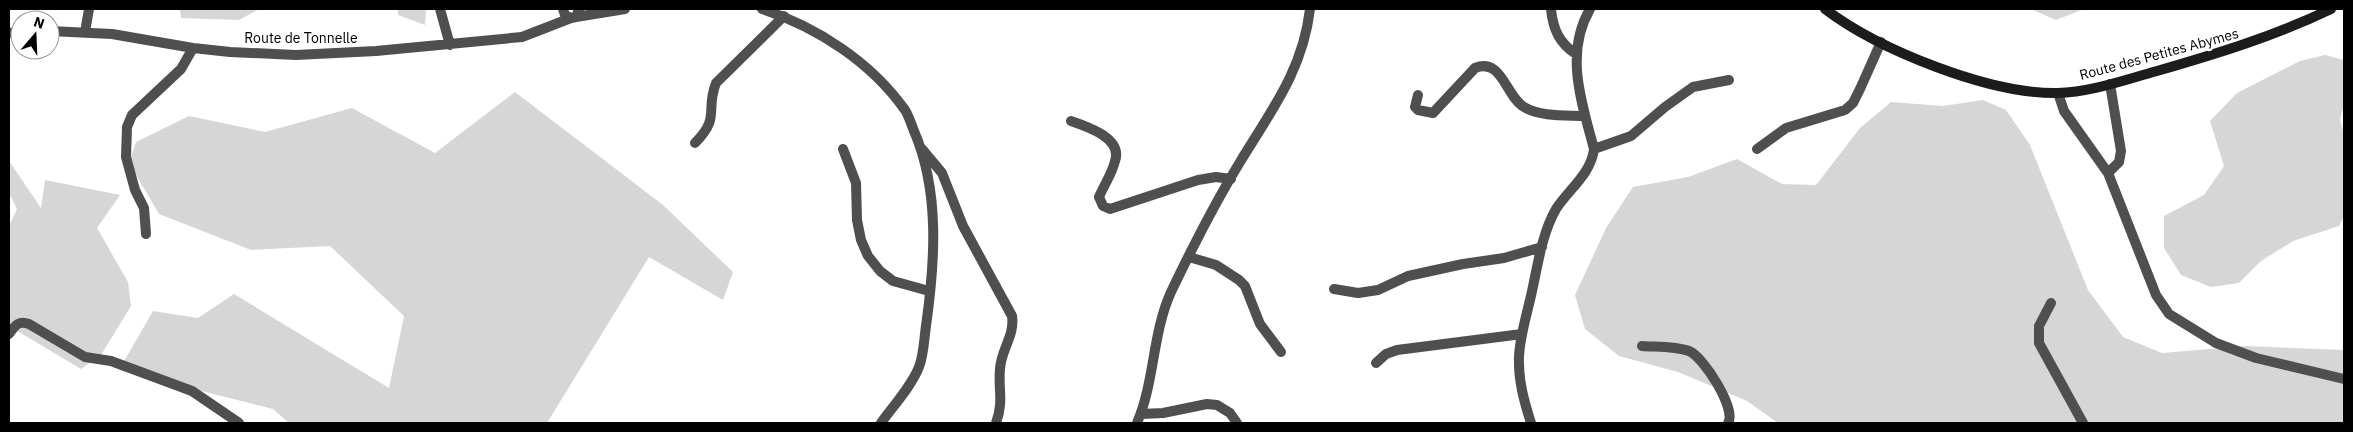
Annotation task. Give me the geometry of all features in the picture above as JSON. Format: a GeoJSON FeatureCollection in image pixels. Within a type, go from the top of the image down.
{"type":"FeatureCollection","features":[{"type":"Feature","properties":{"kind":"main road","name":"Route des Petites Abymes"},"geometry":{"type":"LineString","coordinates":[[1825,9],[1881,42],[1980,82],[2008,88],[2058,93],[2110,84],[2251,42],[2331,9]]}},
{"type":"Feature","properties":{"kind":"street"},"geometry":{"type":"LineString","coordinates":[[85,32],[89,9]]}},
{"type":"Feature","properties":{"kind":"street"},"geometry":{"type":"LineString","coordinates":[[440,9],[450,45]]}},
{"type":"Feature","properties":{"kind":"street"},"geometry":{"type":"LineString","coordinates":[[585,9],[598,13]]}},
{"type":"Feature","properties":{"kind":"street"},"geometry":{"type":"LineString","coordinates":[[571,13],[598,13],[625,9]]}},
{"type":"Feature","properties":{"kind":"street"},"geometry":{"type":"LineString","coordinates":[[762,9],[784,16],[823,36],[851,55],[880,81],[906,111],[922,149],[931,192],[933,236],[930,291],[920,365],[914,377],[881,423]]}},
{"type":"Feature","properties":{"kind":"street"},"geometry":{"type":"LineString","coordinates":[[1139,419],[1148,392],[1159,325],[1170,294],[1231,179],[1282,96],[1306,34],[1310,9]]}},
{"type":"Feature","properties":{"kind":"street"},"geometry":{"type":"LineString","coordinates":[[1551,9],[1558,36],[1566,48],[1576,54]]}},
{"type":"Feature","properties":{"kind":"street"},"geometry":{"type":"LineString","coordinates":[[1531,423],[1524,399],[1519,356],[1522,334],[1542,247],[1552,217],[1588,167],[1594,149],[1581,101],[1576,54],[1582,25],[1590,9]]}},
{"type":"Feature","properties":{"kind":"street","name":"Route de Tonnelle"},"geometry":{"type":"LineString","coordinates":[[60,31],[85,32],[193,48],[270,55],[376,51],[522,37],[551,26],[571,13]]}},
{"type":"Feature","properties":{"kind":"street"},"geometry":{"type":"LineString","coordinates":[[695,143],[710,124],[712,95],[716,83],[784,16]]}},
{"type":"Feature","properties":{"kind":"street"},"geometry":{"type":"LineString","coordinates":[[1757,149],[1786,128],[1845,110],[1853,103],[1860,90],[1881,42]]}},
{"type":"Feature","properties":{"kind":"street"},"geometry":{"type":"LineString","coordinates":[[146,234],[144,208],[135,190],[126,157],[127,127],[136,111],[181,69],[193,48]]}},
{"type":"Feature","properties":{"kind":"street"},"geometry":{"type":"LineString","coordinates":[[1418,95],[1416,107],[1418,110],[1433,113],[1476,68],[1483,65],[1492,66],[1498,72],[1516,102],[1523,107],[1532,111],[1585,116]]}},
{"type":"Feature","properties":{"kind":"street"},"geometry":{"type":"LineString","coordinates":[[1594,149],[1630,136],[1693,87],[1730,80]]}},
{"type":"Feature","properties":{"kind":"street"},"geometry":{"type":"LineString","coordinates":[[2108,173],[2119,162],[2120,151],[2110,84]]}},
{"type":"Feature","properties":{"kind":"street"},"geometry":{"type":"LineString","coordinates":[[2058,93],[2064,111],[2108,173],[2156,295],[2169,314],[2216,343],[2256,358],[2344,379]]}},
{"type":"Feature","properties":{"kind":"street"},"geometry":{"type":"LineString","coordinates":[[1071,121],[1094,128],[1116,151],[1116,159],[1099,197],[1103,206],[1110,208],[1198,180],[1216,177],[1231,179]]}},
{"type":"Feature","properties":{"kind":"street"},"geometry":{"type":"LineString","coordinates":[[843,148],[856,184],[861,240],[868,256],[880,271],[893,281],[930,291]]}},
{"type":"Feature","properties":{"kind":"street"},"geometry":{"type":"LineString","coordinates":[[922,149],[942,173],[963,226],[1012,316],[1013,332],[1000,369],[1002,405],[996,423]]}},
{"type":"Feature","properties":{"kind":"street"},"geometry":{"type":"LineString","coordinates":[[1334,289],[1358,293],[1378,290],[1408,276],[1463,264],[1504,258],[1542,247]]}},
{"type":"Feature","properties":{"kind":"street"},"geometry":{"type":"LineString","coordinates":[[1189,257],[1216,265],[1239,280],[1247,291],[1260,324],[1281,352]]}},
{"type":"Feature","properties":{"kind":"street"},"geometry":{"type":"LineString","coordinates":[[2051,303],[2039,326],[2039,343],[2083,423]]}},
{"type":"Feature","properties":{"kind":"street"},"geometry":{"type":"LineString","coordinates":[[9,334],[16,324],[23,322],[29,324],[85,356],[111,360],[192,391],[239,423]]}},
{"type":"Feature","properties":{"kind":"street"},"geometry":{"type":"LineString","coordinates":[[1376,363],[1386,354],[1397,350],[1522,334]]}},
{"type":"Feature","properties":{"kind":"street"},"geometry":{"type":"LineString","coordinates":[[1642,346],[1688,351],[1697,355],[1730,409],[1728,423]]}},
{"type":"Feature","properties":{"kind":"street"},"geometry":{"type":"LineString","coordinates":[[1139,419],[1207,404],[1217,405],[1224,409],[1237,423]]}},
{"type":"Feature","properties":{"kind":"shaded area"},"geometry":{"type":"Polygon","coordinates":[[[180,9],[259,9],[239,20],[181,18],[180,9]]]}},
{"type":"Feature","properties":{"kind":"shaded area"},"geometry":{"type":"Polygon","coordinates":[[[398,9],[426,9],[425,25],[398,15],[398,9]]]}},
{"type":"Feature","properties":{"kind":"shaded area"},"geometry":{"type":"Polygon","coordinates":[[[2031,9],[2084,9],[2056,20],[2031,9]]]}},
{"type":"Feature","properties":{"kind":"shaded area"},"geometry":{"type":"Polygon","coordinates":[[[2325,55],[2344,60],[2344,104],[2340,120],[2344,134],[2344,216],[2339,226],[2293,241],[2261,261],[2239,283],[2211,287],[2181,275],[2164,248],[2164,216],[2204,195],[2224,166],[2210,121],[2237,93],[2300,61],[2325,55]]]}},
{"type":"Feature","properties":{"kind":"shaded area"},"geometry":{"type":"Polygon","coordinates":[[[515,92],[663,205],[733,272],[723,300],[649,257],[547,423],[289,423],[273,409],[119,370],[153,311],[198,318],[234,294],[389,388],[404,316],[330,246],[251,250],[159,214],[129,163],[136,142],[189,116],[265,132],[352,108],[435,153],[515,92]]]}},
{"type":"Feature","properties":{"kind":"shaded area"},"geometry":{"type":"Polygon","coordinates":[[[1983,100],[2006,110],[2030,145],[2088,290],[2123,337],[2162,353],[2246,346],[2344,350],[2344,423],[1778,423],[1747,401],[1678,372],[1619,356],[1585,329],[1575,295],[1606,228],[1633,187],[1688,177],[1737,159],[1782,184],[1816,185],[1860,128],[1891,102],[1943,106],[1983,100]]]}},
{"type":"Feature","properties":{"kind":"shaded area"},"geometry":{"type":"Polygon","coordinates":[[[9,161],[41,208],[45,180],[120,195],[97,228],[128,282],[131,306],[101,355],[81,369],[9,326],[9,226],[17,209],[9,193],[9,161]]]}}]}
